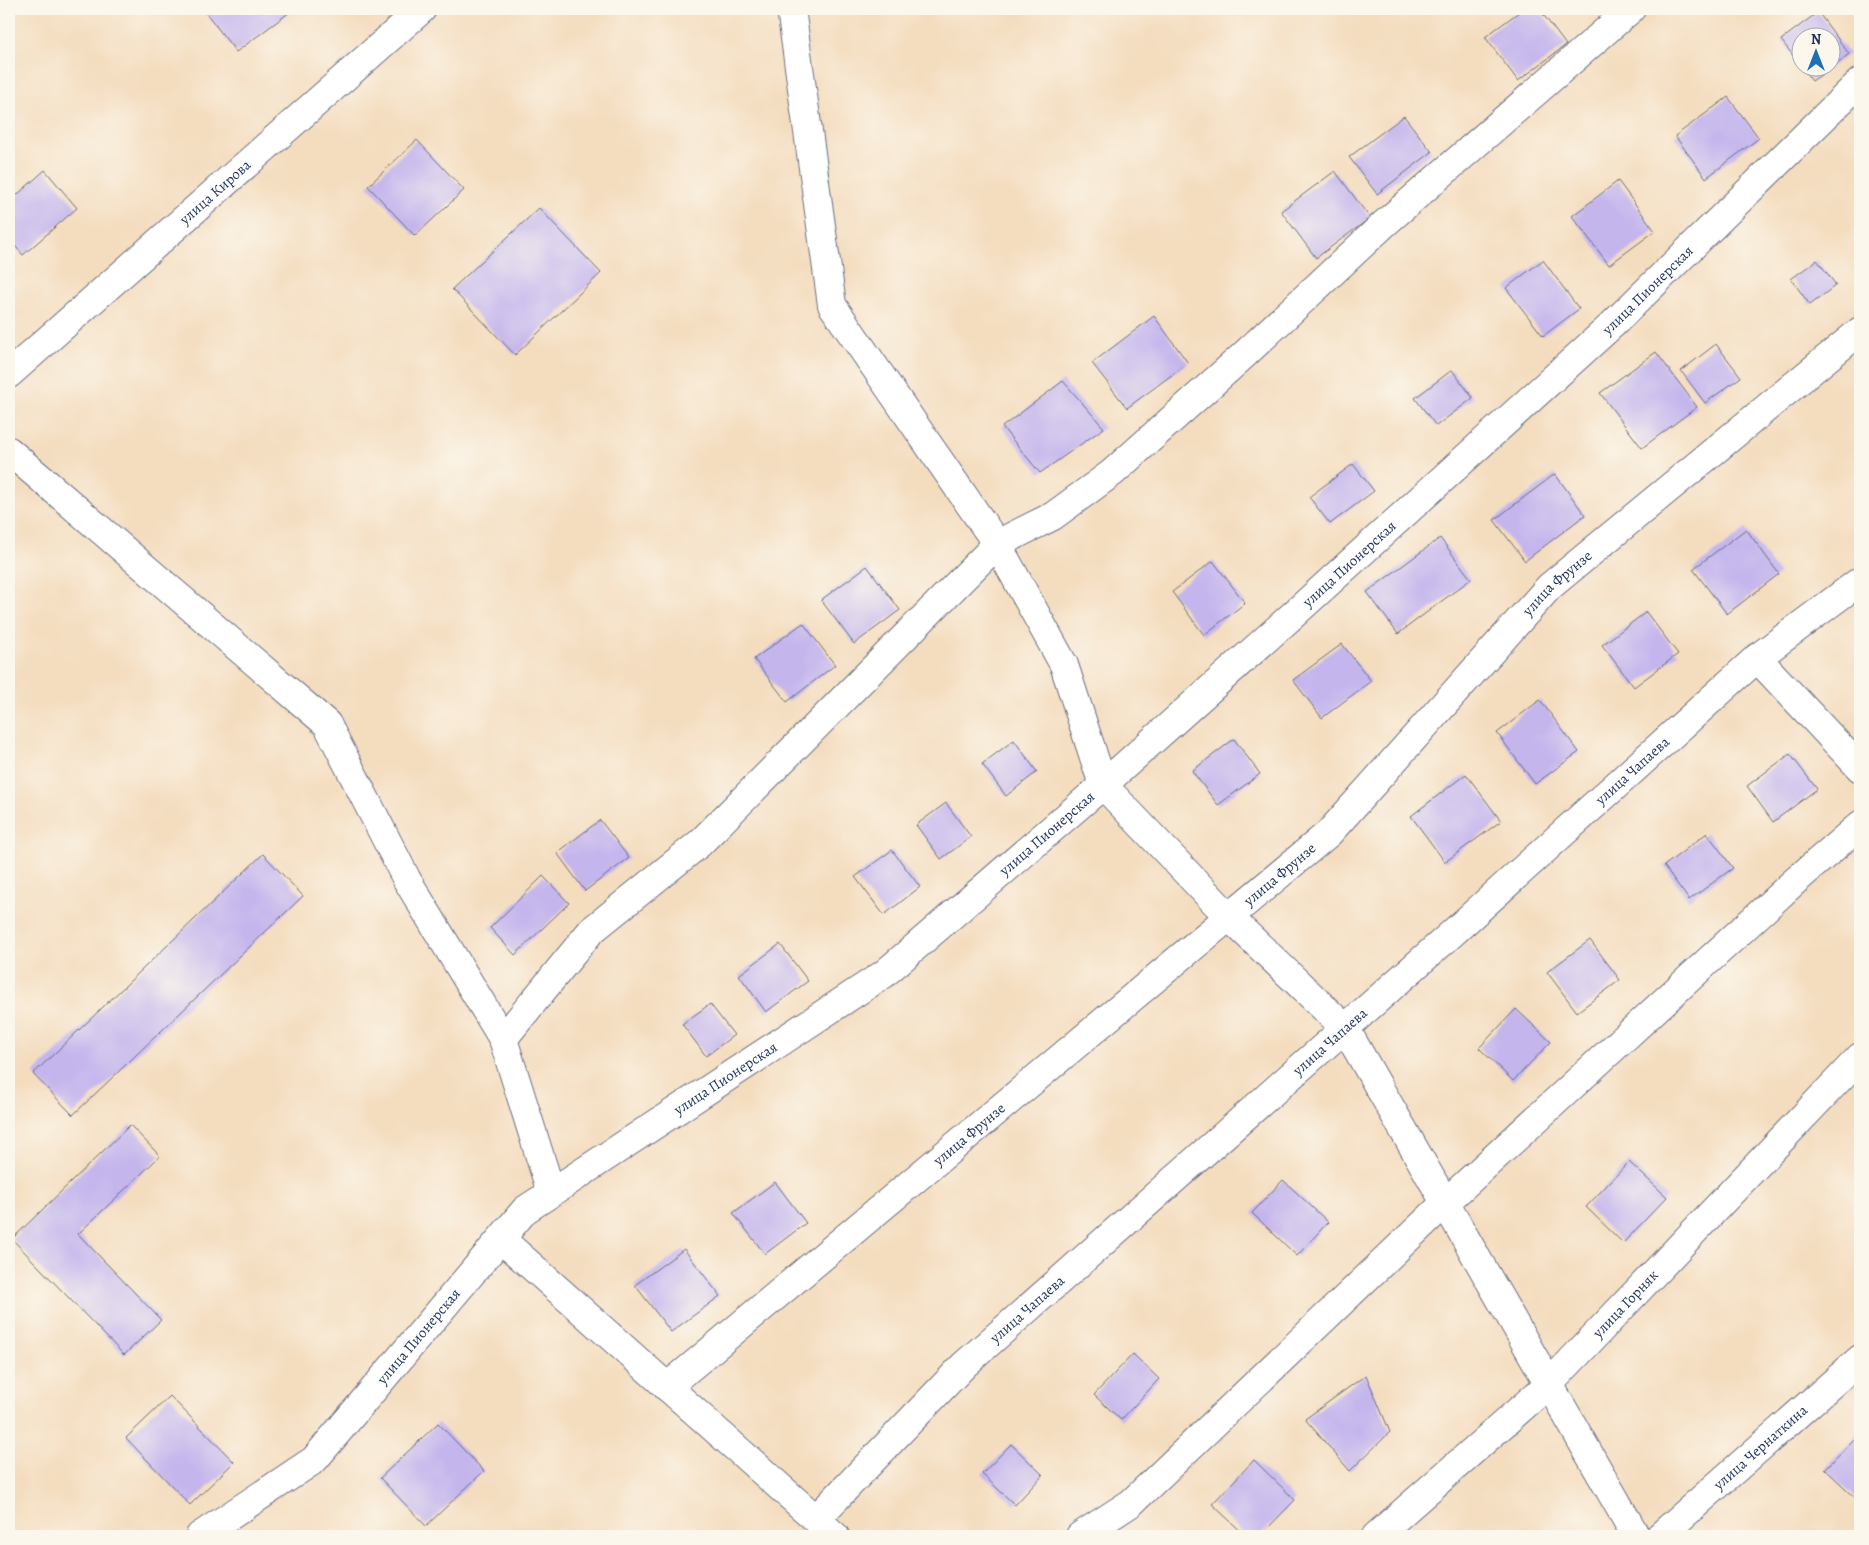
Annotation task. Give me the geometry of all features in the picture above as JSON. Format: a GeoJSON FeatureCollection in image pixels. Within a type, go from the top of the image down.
{"type":"FeatureCollection","features":[{"type":"Feature","properties":{"kind":"street","name":"улица Кирова"},"geometry":{"type":"LineString","coordinates":[[9,374],[422,9]]}},
{"type":"Feature","properties":{"kind":"street"},"geometry":{"type":"LineString","coordinates":[[790,9],[832,305],[997,544],[1064,666],[1103,785],[1229,917],[1345,1028],[1636,1536]]}},
{"type":"Feature","properties":{"kind":"street"},"geometry":{"type":"LineString","coordinates":[[503,1039],[591,931],[700,843],[997,544],[1052,516],[1112,473],[1245,354],[1383,226],[1631,9]]}},
{"type":"Feature","properties":{"kind":"street","name":"улица Пионерская"},"geometry":{"type":"LineString","coordinates":[[200,1536],[314,1460],[525,1210],[884,974],[1103,785],[1612,325],[1860,82]]}},
{"type":"Feature","properties":{"kind":"street","name":"улица Фрунзе"},"geometry":{"type":"LineString","coordinates":[[667,1387],[1329,833],[1549,587],[1860,331]]}},
{"type":"Feature","properties":{"kind":"street"},"geometry":{"type":"LineString","coordinates":[[9,451],[327,724],[407,880],[503,1039],[551,1192]]}},
{"type":"Feature","properties":{"kind":"street","name":"улица Чапаева"},"geometry":{"type":"LineString","coordinates":[[826,1528],[964,1365],[1345,1028],[1757,658],[1860,581]]}},
{"type":"Feature","properties":{"kind":"street"},"geometry":{"type":"LineString","coordinates":[[1757,658],[1860,768]]}},
{"type":"Feature","properties":{"kind":"street"},"geometry":{"type":"LineString","coordinates":[[1080,1536],[1131,1503],[1445,1203],[1786,888],[1860,824]]}},
{"type":"Feature","properties":{"kind":"street","name":"улица Горняк"},"geometry":{"type":"LineString","coordinates":[[1376,1536],[1549,1384],[1860,1057]]}},
{"type":"Feature","properties":{"kind":"street"},"geometry":{"type":"LineString","coordinates":[[501,1239],[826,1528]]}},
{"type":"Feature","properties":{"kind":"street","name":"улица Чернаткина"},"geometry":{"type":"LineString","coordinates":[[1660,1536],[1860,1359]]}},
{"type":"Feature","properties":{"kind":"building"},"geometry":{"type":"Polygon","coordinates":[[[203,9],[294,9],[236,52],[203,9]]]}},
{"type":"Feature","properties":{"kind":"building"},"geometry":{"type":"Polygon","coordinates":[[[1523,9],[1539,9],[1566,45],[1518,81],[1485,37],[1523,9]]]}},
{"type":"Feature","properties":{"kind":"building"},"geometry":{"type":"Polygon","coordinates":[[[1818,12],[1830,28],[1797,28],[1818,12]]]}},
{"type":"Feature","properties":{"kind":"building"},"geometry":{"type":"Polygon","coordinates":[[[1792,32],[1792,54],[1781,40],[1792,32]]]}},
{"type":"Feature","properties":{"kind":"building"},"geometry":{"type":"Polygon","coordinates":[[[1842,45],[1849,54],[1842,59],[1842,45]]]}},
{"type":"Feature","properties":{"kind":"building"},"geometry":{"type":"Polygon","coordinates":[[[1728,97],[1759,138],[1706,178],[1675,136],[1728,97]]]}},
{"type":"Feature","properties":{"kind":"building"},"geometry":{"type":"Polygon","coordinates":[[[1404,116],[1432,152],[1377,194],[1349,157],[1404,116]]]}},
{"type":"Feature","properties":{"kind":"building"},"geometry":{"type":"Polygon","coordinates":[[[417,140],[464,190],[415,236],[368,186],[417,140]]]}},
{"type":"Feature","properties":{"kind":"building"},"geometry":{"type":"Polygon","coordinates":[[[45,170],[77,208],[23,255],[9,239],[9,202],[45,170]]]}},
{"type":"Feature","properties":{"kind":"building"},"geometry":{"type":"Polygon","coordinates":[[[1335,171],[1370,218],[1316,258],[1281,211],[1335,171]]]}},
{"type":"Feature","properties":{"kind":"building"},"geometry":{"type":"Polygon","coordinates":[[[1618,181],[1655,231],[1609,265],[1572,216],[1618,181]]]}},
{"type":"Feature","properties":{"kind":"building"},"geometry":{"type":"Polygon","coordinates":[[[539,208],[601,273],[515,355],[452,289],[539,208]]]}},
{"type":"Feature","properties":{"kind":"building"},"geometry":{"type":"Polygon","coordinates":[[[1543,260],[1579,309],[1543,336],[1506,288],[1543,260]]]}},
{"type":"Feature","properties":{"kind":"building"},"geometry":{"type":"Polygon","coordinates":[[[1817,260],[1836,285],[1810,305],[1791,279],[1817,260]]]}},
{"type":"Feature","properties":{"kind":"building"},"geometry":{"type":"Polygon","coordinates":[[[1154,316],[1188,363],[1127,408],[1092,363],[1154,316]]]}},
{"type":"Feature","properties":{"kind":"building"},"geometry":{"type":"Polygon","coordinates":[[[1716,344],[1741,377],[1705,403],[1681,371],[1716,344]]]}},
{"type":"Feature","properties":{"kind":"building"},"geometry":{"type":"Polygon","coordinates":[[[1656,352],[1697,407],[1642,448],[1600,393],[1656,352]]]}},
{"type":"Feature","properties":{"kind":"building"},"geometry":{"type":"Polygon","coordinates":[[[1452,370],[1473,398],[1436,426],[1415,398],[1452,370]]]}},
{"type":"Feature","properties":{"kind":"building"},"geometry":{"type":"Polygon","coordinates":[[[1063,381],[1104,428],[1040,473],[1002,427],[1063,381]]]}},
{"type":"Feature","properties":{"kind":"building"},"geometry":{"type":"Polygon","coordinates":[[[1353,464],[1374,491],[1330,524],[1309,497],[1353,464]]]}},
{"type":"Feature","properties":{"kind":"building"},"geometry":{"type":"Polygon","coordinates":[[[1555,474],[1585,515],[1525,561],[1494,520],[1555,474]]]}},
{"type":"Feature","properties":{"kind":"building"},"geometry":{"type":"Polygon","coordinates":[[[1746,529],[1779,574],[1727,614],[1693,569],[1746,529]]]}},
{"type":"Feature","properties":{"kind":"building"},"geometry":{"type":"Polygon","coordinates":[[[1440,538],[1471,579],[1398,634],[1367,592],[1440,538]]]}},
{"type":"Feature","properties":{"kind":"building"},"geometry":{"type":"Polygon","coordinates":[[[1213,561],[1245,603],[1204,635],[1172,592],[1213,561]]]}},
{"type":"Feature","properties":{"kind":"building"},"geometry":{"type":"Polygon","coordinates":[[[867,566],[900,610],[854,644],[821,600],[867,566]]]}},
{"type":"Feature","properties":{"kind":"building"},"geometry":{"type":"Polygon","coordinates":[[[1646,612],[1678,654],[1634,687],[1602,645],[1646,612]]]}},
{"type":"Feature","properties":{"kind":"building"},"geometry":{"type":"Polygon","coordinates":[[[803,623],[835,665],[787,702],[754,659],[803,623]]]}},
{"type":"Feature","properties":{"kind":"building"},"geometry":{"type":"Polygon","coordinates":[[[1342,644],[1371,681],[1322,718],[1293,680],[1342,644]]]}},
{"type":"Feature","properties":{"kind":"building"},"geometry":{"type":"Polygon","coordinates":[[[1540,700],[1579,752],[1535,784],[1497,733],[1540,700]]]}},
{"type":"Feature","properties":{"kind":"building"},"geometry":{"type":"Polygon","coordinates":[[[1234,739],[1260,774],[1218,805],[1192,771],[1234,739]]]}},
{"type":"Feature","properties":{"kind":"building"},"geometry":{"type":"Polygon","coordinates":[[[1014,740],[1037,772],[1006,796],[982,764],[1014,740]]]}},
{"type":"Feature","properties":{"kind":"building"},"geometry":{"type":"Polygon","coordinates":[[[1790,754],[1817,789],[1773,822],[1747,786],[1790,754]]]}},
{"type":"Feature","properties":{"kind":"building"},"geometry":{"type":"Polygon","coordinates":[[[1466,774],[1501,821],[1445,862],[1411,816],[1466,774]]]}},
{"type":"Feature","properties":{"kind":"building"},"geometry":{"type":"Polygon","coordinates":[[[946,803],[971,837],[941,859],[916,825],[946,803]]]}},
{"type":"Feature","properties":{"kind":"building"},"geometry":{"type":"Polygon","coordinates":[[[600,820],[629,858],[585,891],[557,853],[600,820]]]}},
{"type":"Feature","properties":{"kind":"building"},"geometry":{"type":"Polygon","coordinates":[[[1707,833],[1733,868],[1689,900],[1664,866],[1707,833]]]}},
{"type":"Feature","properties":{"kind":"building"},"geometry":{"type":"Polygon","coordinates":[[[892,850],[920,887],[884,915],[855,877],[892,850]]]}},
{"type":"Feature","properties":{"kind":"building"},"geometry":{"type":"Polygon","coordinates":[[[263,854],[303,896],[73,1115],[33,1074],[263,854]]]}},
{"type":"Feature","properties":{"kind":"building"},"geometry":{"type":"Polygon","coordinates":[[[543,876],[569,903],[515,955],[490,928],[543,876]]]}},
{"type":"Feature","properties":{"kind":"building"},"geometry":{"type":"Polygon","coordinates":[[[1590,940],[1620,980],[1577,1012],[1547,972],[1590,940]]]}},
{"type":"Feature","properties":{"kind":"building"},"geometry":{"type":"Polygon","coordinates":[[[780,944],[808,981],[766,1012],[739,975],[780,944]]]}},
{"type":"Feature","properties":{"kind":"building"},"geometry":{"type":"Polygon","coordinates":[[[710,1004],[734,1035],[706,1056],[682,1024],[710,1004]]]}},
{"type":"Feature","properties":{"kind":"building"},"geometry":{"type":"Polygon","coordinates":[[[1516,1009],[1551,1042],[1513,1081],[1479,1048],[1516,1009]]]}},
{"type":"Feature","properties":{"kind":"building"},"geometry":{"type":"Polygon","coordinates":[[[130,1125],[160,1156],[78,1234],[161,1320],[124,1355],[12,1239],[130,1125]]]}},
{"type":"Feature","properties":{"kind":"building"},"geometry":{"type":"Polygon","coordinates":[[[1629,1162],[1667,1197],[1623,1243],[1586,1207],[1629,1162]]]}},
{"type":"Feature","properties":{"kind":"building"},"geometry":{"type":"Polygon","coordinates":[[[1283,1180],[1328,1222],[1297,1256],[1252,1213],[1283,1180]]]}},
{"type":"Feature","properties":{"kind":"building"},"geometry":{"type":"Polygon","coordinates":[[[775,1182],[806,1223],[765,1254],[733,1213],[775,1182]]]}},
{"type":"Feature","properties":{"kind":"building"},"geometry":{"type":"Polygon","coordinates":[[[684,1249],[720,1296],[671,1332],[635,1285],[684,1249]]]}},
{"type":"Feature","properties":{"kind":"building"},"geometry":{"type":"Polygon","coordinates":[[[1133,1354],[1159,1379],[1121,1420],[1094,1395],[1133,1354]]]}},
{"type":"Feature","properties":{"kind":"building"},"geometry":{"type":"Polygon","coordinates":[[[1366,1375],[1390,1432],[1350,1471],[1305,1419],[1366,1375]]]}},
{"type":"Feature","properties":{"kind":"building"},"geometry":{"type":"Polygon","coordinates":[[[170,1396],[234,1462],[190,1505],[126,1438],[170,1396]]]}},
{"type":"Feature","properties":{"kind":"building"},"geometry":{"type":"Polygon","coordinates":[[[438,1423],[484,1471],[426,1526],[380,1478],[438,1423]]]}},
{"type":"Feature","properties":{"kind":"building"},"geometry":{"type":"Polygon","coordinates":[[[1859,1434],[1860,1436],[1860,1502],[1825,1469],[1859,1434]]]}},
{"type":"Feature","properties":{"kind":"building"},"geometry":{"type":"Polygon","coordinates":[[[1011,1444],[1043,1475],[1015,1505],[982,1474],[1011,1444]]]}},
{"type":"Feature","properties":{"kind":"building"},"geometry":{"type":"Polygon","coordinates":[[[1254,1460],[1295,1500],[1260,1536],[1246,1536],[1212,1504],[1254,1460]]]}}]}
